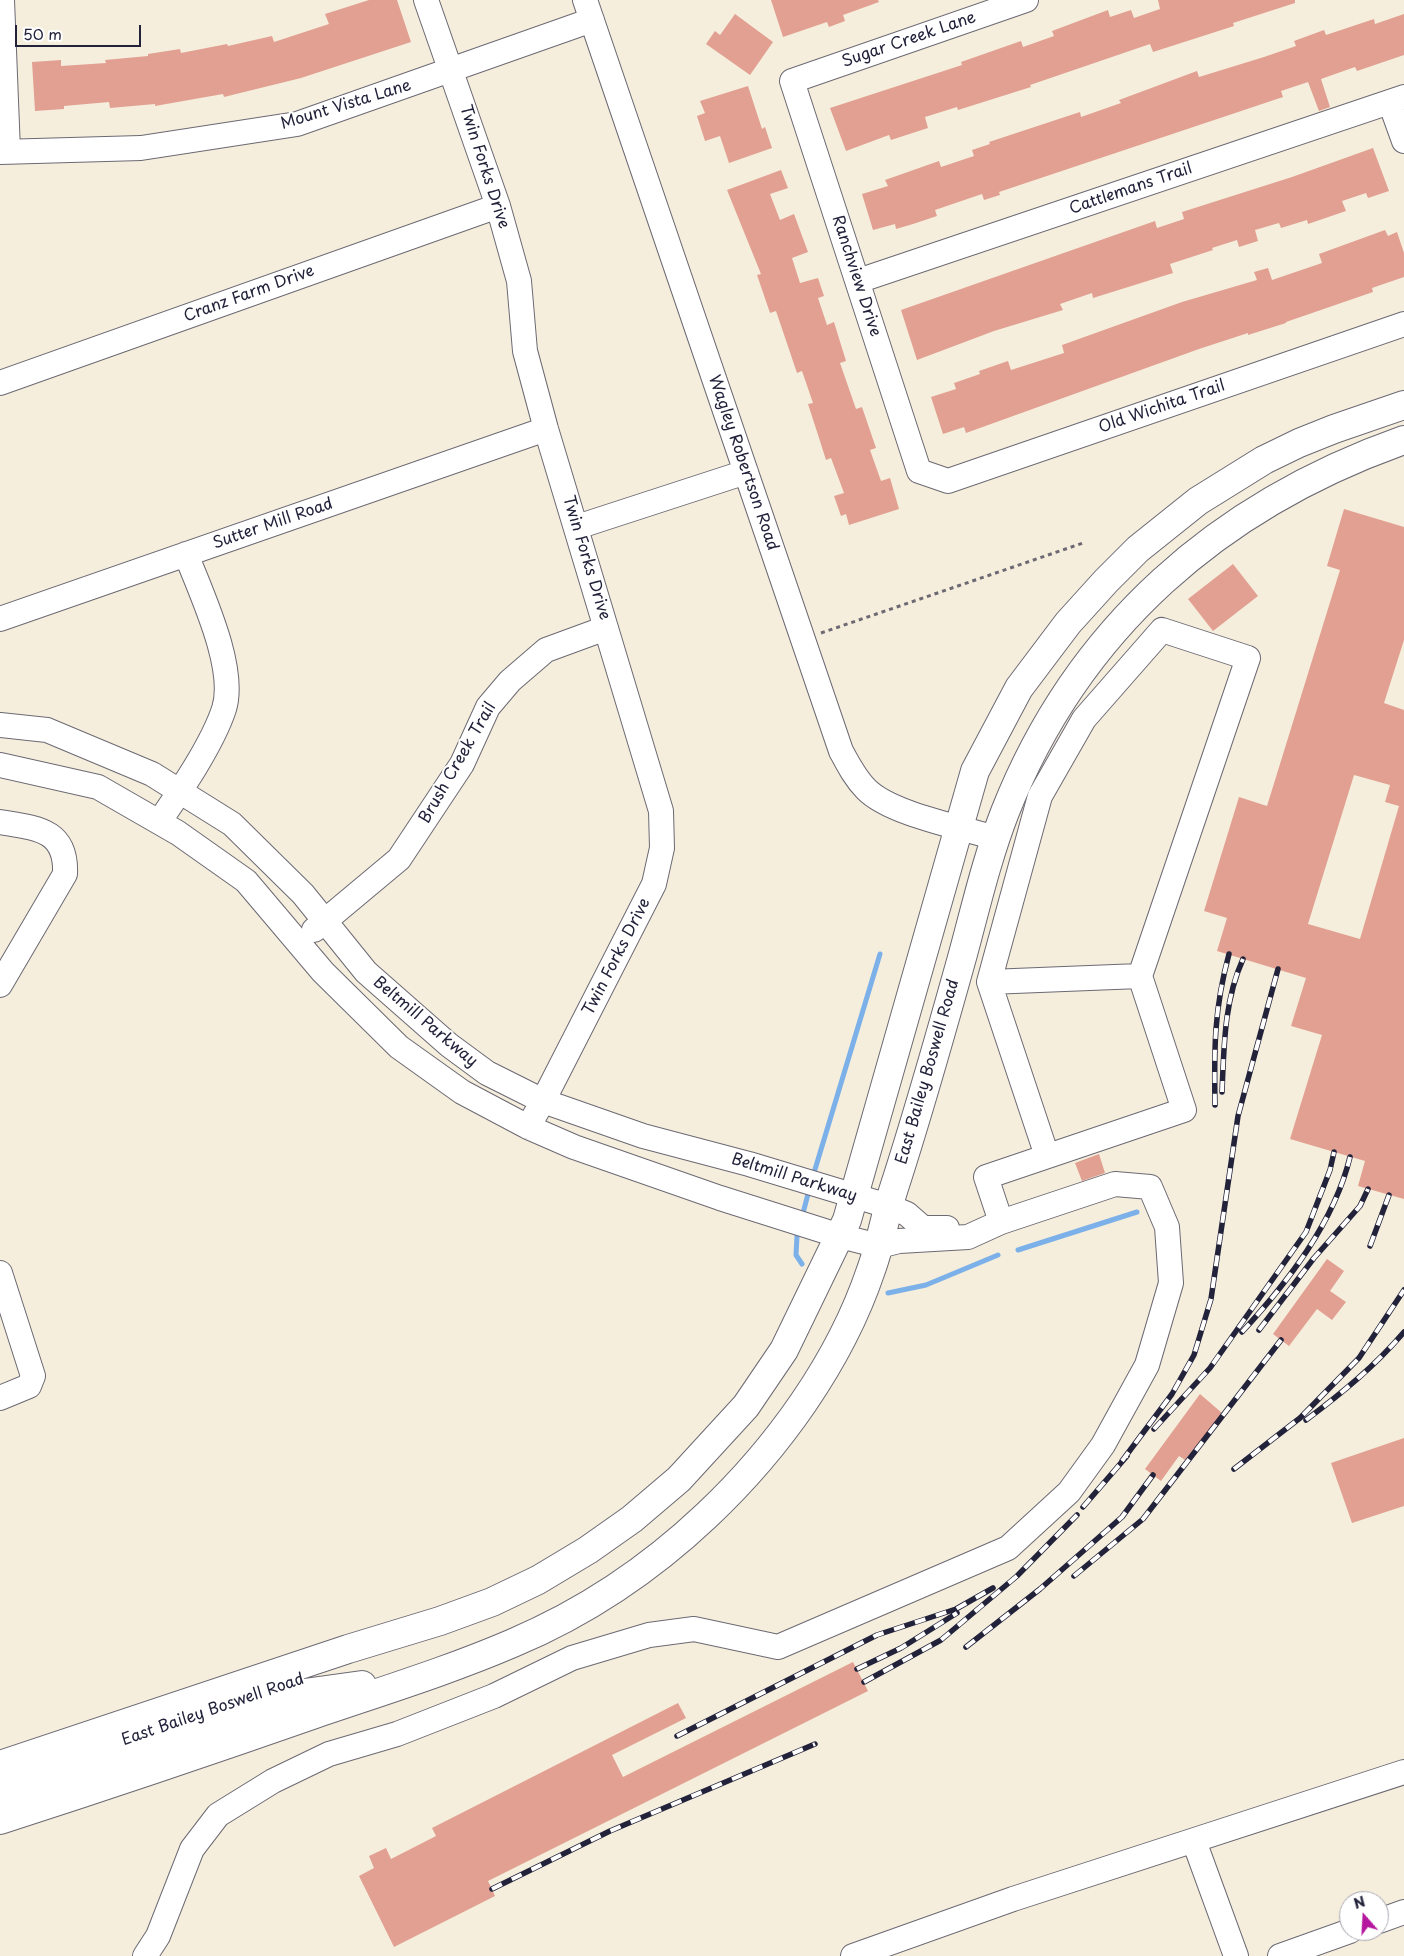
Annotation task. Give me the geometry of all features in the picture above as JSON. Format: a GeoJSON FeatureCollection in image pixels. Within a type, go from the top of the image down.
{"type":"FeatureCollection","features":[{"type":"Feature","properties":{"kind":"main road","name":"East Bailey Boswell Road"},"geometry":{"type":"LineString","coordinates":[[0,1765],[348,1649],[422,1627],[492,1602],[552,1572],[632,1519],[679,1478],[746,1406],[784,1350],[840,1236],[854,1197],[976,771],[1019,688],[1068,624],[1138,549],[1198,501],[1264,460],[1334,428],[1404,405]]}},
{"type":"Feature","properties":{"kind":"main road","name":"East Bailey Boswell Road"},"geometry":{"type":"LineString","coordinates":[[0,1820],[120,1781],[422,1677],[514,1643],[583,1608],[648,1565],[707,1515],[760,1458],[803,1401],[836,1348],[856,1308],[879,1246],[888,1206],[916,1119],[995,838],[1022,774],[1055,713],[1094,656],[1143,600],[1198,550],[1259,507],[1324,471],[1404,440]]}},
{"type":"Feature","properties":{"kind":"main road","name":"East Bailey Boswell Road"},"geometry":{"type":"LineString","coordinates":[[0,1793],[298,1684],[422,1627]]}},
{"type":"Feature","properties":{"kind":"main road","name":"East Bailey Boswell Road"},"geometry":{"type":"LineString","coordinates":[[0,1782],[297,1694],[422,1677]]}},
{"type":"Feature","properties":{"kind":"street"},"geometry":{"type":"LineString","coordinates":[[2,0],[4,152]]}},
{"type":"Feature","properties":{"kind":"street","name":"Twin Forks Drive"},"geometry":{"type":"LineString","coordinates":[[426,0],[498,206],[519,281],[525,351],[546,429],[577,527],[661,812],[662,848],[654,884],[528,1127]]}},
{"type":"Feature","properties":{"kind":"street","name":"Sugar Creek Lane"},"geometry":{"type":"LineString","coordinates":[[792,81],[1026,0]]}},
{"type":"Feature","properties":{"kind":"street","name":"Mount Vista Lane"},"geometry":{"type":"LineString","coordinates":[[4,152],[140,148],[297,124],[452,71],[589,10]]}},
{"type":"Feature","properties":{"kind":"street","name":"Wagley Robertson Road"},"geometry":{"type":"LineString","coordinates":[[589,10],[840,751],[851,770],[867,790],[897,809],[995,838]]}},
{"type":"Feature","properties":{"kind":"street","name":"Ranchview Drive"},"geometry":{"type":"LineString","coordinates":[[792,81],[919,471]]}},
{"type":"Feature","properties":{"kind":"street"},"geometry":{"type":"LineString","coordinates":[[1397,100],[1404,141]]}},
{"type":"Feature","properties":{"kind":"street","name":"Cattlemans Trail"},"geometry":{"type":"LineString","coordinates":[[858,281],[1397,100]]}},
{"type":"Feature","properties":{"kind":"street","name":"Cranz Farm Drive"},"geometry":{"type":"LineString","coordinates":[[0,383],[498,206]]}},
{"type":"Feature","properties":{"kind":"street","name":"Old Wichita Trail"},"geometry":{"type":"LineString","coordinates":[[919,471],[948,481],[1404,324]]}},
{"type":"Feature","properties":{"kind":"street","name":"Sutter Mill Road"},"geometry":{"type":"LineString","coordinates":[[0,619],[546,429]]}},
{"type":"Feature","properties":{"kind":"street"},"geometry":{"type":"LineString","coordinates":[[577,527],[746,472]]}},
{"type":"Feature","properties":{"kind":"street"},"geometry":{"type":"LineString","coordinates":[[159,822],[180,791],[212,734],[224,708],[226,679],[218,639],[186,554]]}},
{"type":"Feature","properties":{"kind":"street","name":"Brush Creek Trail"},"geometry":{"type":"LineString","coordinates":[[298,942],[399,859],[462,764],[488,707],[510,681],[546,650],[606,628]]}},
{"type":"Feature","properties":{"kind":"street"},"geometry":{"type":"LineString","coordinates":[[1001,1222],[986,1177],[1184,1110],[1140,976],[1248,658],[1162,630],[1084,719],[1040,796],[989,982],[1043,1144]]}},
{"type":"Feature","properties":{"kind":"street","name":"Beltmill Parkway"},"geometry":{"type":"LineString","coordinates":[[0,725],[47,730],[152,774],[232,824],[303,894],[366,972],[449,1045],[487,1073],[543,1101],[643,1136],[749,1164],[888,1206],[907,1214],[923,1228],[965,1229],[988,1222],[1001,1222]]}},
{"type":"Feature","properties":{"kind":"street","name":"Beltmill Parkway"},"geometry":{"type":"LineString","coordinates":[[0,765],[98,787],[159,822],[246,881],[323,972],[399,1046],[462,1092],[528,1127],[631,1168],[840,1236],[879,1246]]}},
{"type":"Feature","properties":{"kind":"street"},"geometry":{"type":"LineString","coordinates":[[0,822],[38,829],[58,841],[66,856],[66,874],[0,985]]}},
{"type":"Feature","properties":{"kind":"street"},"geometry":{"type":"LineString","coordinates":[[989,982],[1140,976]]}},
{"type":"Feature","properties":{"kind":"street"},"geometry":{"type":"LineString","coordinates":[[145,1956],[158,1936],[192,1848],[218,1815],[273,1781],[329,1754],[397,1734],[494,1696],[572,1658],[649,1635],[694,1628],[778,1647],[1008,1548],[1069,1492],[1103,1445],[1147,1365],[1171,1283],[1167,1227],[1150,1187],[1115,1184],[1001,1222],[968,1237],[899,1241],[879,1246]]}},
{"type":"Feature","properties":{"kind":"street"},"geometry":{"type":"LineString","coordinates":[[0,1272],[33,1376],[29,1386],[0,1398]]}},
{"type":"Feature","properties":{"kind":"street"},"geometry":{"type":"LineString","coordinates":[[853,1956],[1014,1899],[1194,1842],[1404,1772]]}},
{"type":"Feature","properties":{"kind":"street"},"geometry":{"type":"LineString","coordinates":[[1194,1842],[1236,1956]]}},
{"type":"Feature","properties":{"kind":"street"},"geometry":{"type":"LineString","coordinates":[[1389,1917],[1404,1912]]}},
{"type":"Feature","properties":{"kind":"street"},"geometry":{"type":"LineString","coordinates":[[1280,1956],[1339,1935]]}},
{"type":"Feature","properties":{"kind":"path"},"geometry":{"type":"LineString","coordinates":[[803,640],[1083,543]]}},
{"type":"Feature","properties":{"kind":"building"},"geometry":{"type":"Polygon","coordinates":[[[369,0],[397,0],[411,42],[301,78],[224,97],[223,94],[155,106],[155,104],[110,108],[109,102],[64,106],[64,109],[35,111],[32,62],[61,60],[61,66],[106,63],[105,60],[148,56],[148,54],[180,49],[181,53],[227,44],[228,46],[272,36],[274,42],[329,24],[325,14],[369,0]]]}},
{"type":"Feature","properties":{"kind":"building"},"geometry":{"type":"Polygon","coordinates":[[[771,0],[878,0],[879,2],[843,15],[845,21],[829,27],[827,22],[783,37],[771,0]]]}},
{"type":"Feature","properties":{"kind":"building"},"geometry":{"type":"Polygon","coordinates":[[[1158,0],[1295,0],[1295,3],[1233,23],[1234,26],[1153,52],[1150,44],[1030,85],[1031,87],[958,110],[957,107],[925,117],[928,128],[891,140],[889,135],[846,151],[830,108],[962,65],[961,62],[1021,41],[1023,47],[1054,36],[1052,31],[1108,10],[1110,17],[1131,10],[1134,18],[1160,9],[1158,0]]]}},
{"type":"Feature","properties":{"kind":"building"},"geometry":{"type":"Polygon","coordinates":[[[735,14],[773,42],[750,75],[706,44],[715,31],[720,35],[735,14]]]}},
{"type":"Feature","properties":{"kind":"building"},"geometry":{"type":"Polygon","coordinates":[[[1404,14],[1404,55],[1357,71],[1355,67],[1321,79],[1330,107],[1319,111],[1308,82],[1281,91],[1283,97],[999,192],[1000,195],[984,200],[982,194],[935,210],[937,216],[913,224],[896,229],[895,224],[873,230],[862,194],[888,186],[885,180],[939,161],[941,167],[974,156],[972,150],[990,144],[989,142],[1080,112],[1081,117],[1121,103],[1119,100],[1197,71],[1199,77],[1264,57],[1296,46],[1294,41],[1324,30],[1326,35],[1374,19],[1375,24],[1404,14]]]}},
{"type":"Feature","properties":{"kind":"building"},"geometry":{"type":"Polygon","coordinates":[[[748,86],[762,129],[765,127],[772,148],[729,163],[720,136],[705,141],[697,116],[705,113],[700,101],[748,86]]]}},
{"type":"Feature","properties":{"kind":"building"},"geometry":{"type":"Polygon","coordinates":[[[1373,148],[1389,191],[1368,198],[1366,193],[1342,201],[1346,211],[1308,224],[1307,220],[1281,228],[1279,223],[1255,230],[1258,241],[1239,247],[1237,240],[1212,248],[1213,250],[1170,264],[1173,273],[1093,298],[1092,293],[1060,304],[1063,310],[994,331],[917,360],[901,310],[1155,221],[1157,228],[1184,219],[1182,212],[1292,177],[1373,148]]]}},
{"type":"Feature","properties":{"kind":"building"},"geometry":{"type":"Polygon","coordinates":[[[781,170],[788,188],[770,194],[780,220],[794,214],[808,252],[792,258],[800,283],[818,278],[824,296],[818,298],[827,325],[834,322],[846,361],[840,363],[856,409],[862,407],[876,448],[870,450],[881,481],[890,478],[899,509],[849,525],[846,514],[841,516],[834,496],[844,493],[831,458],[826,460],[808,404],[813,403],[802,371],[797,373],[776,311],[770,313],[757,275],[761,274],[727,190],[781,170]]]}},
{"type":"Feature","properties":{"kind":"building"},"geometry":{"type":"Polygon","coordinates":[[[1385,230],[1388,236],[1397,232],[1404,253],[1404,277],[1372,288],[1373,292],[1286,323],[1199,349],[966,433],[964,427],[943,434],[931,397],[956,389],[954,383],[980,374],[979,371],[1008,361],[1011,370],[1064,353],[1062,345],[1182,302],[1257,280],[1254,272],[1268,268],[1272,280],[1322,263],[1319,254],[1385,230]]]}},
{"type":"Feature","properties":{"kind":"building"},"geometry":{"type":"Polygon","coordinates":[[[1344,509],[1404,527],[1404,640],[1384,703],[1404,710],[1404,1199],[1358,1186],[1365,1161],[1290,1139],[1322,1035],[1291,1026],[1306,978],[1217,951],[1227,918],[1204,911],[1239,797],[1267,806],[1340,570],[1327,566],[1344,509]],[[1354,775],[1308,924],[1360,939],[1399,806],[1385,802],[1390,785],[1354,775]]]}},
{"type":"Feature","properties":{"kind":"building"},"geometry":{"type":"Polygon","coordinates":[[[1233,564],[1258,596],[1213,631],[1188,599],[1233,564]]]}},
{"type":"Feature","properties":{"kind":"building"},"geometry":{"type":"Polygon","coordinates":[[[1099,1154],[1105,1173],[1082,1181],[1075,1163],[1099,1154]]]}},
{"type":"Feature","properties":{"kind":"building"},"geometry":{"type":"Polygon","coordinates":[[[1327,1259],[1344,1271],[1330,1291],[1346,1302],[1332,1320],[1317,1309],[1289,1346],[1273,1334],[1327,1259]]]}},
{"type":"Feature","properties":{"kind":"building"},"geometry":{"type":"Polygon","coordinates":[[[1200,1394],[1222,1413],[1196,1450],[1194,1448],[1185,1460],[1179,1456],[1161,1481],[1145,1469],[1200,1394]]]}},
{"type":"Feature","properties":{"kind":"building"},"geometry":{"type":"Polygon","coordinates":[[[1404,1438],[1404,1506],[1352,1523],[1331,1463],[1404,1438]]]}},
{"type":"Feature","properties":{"kind":"building"},"geometry":{"type":"Polygon","coordinates":[[[853,1662],[868,1691],[488,1881],[495,1896],[394,1947],[359,1876],[374,1868],[369,1856],[386,1848],[391,1859],[436,1836],[432,1828],[678,1703],[686,1718],[612,1755],[623,1777],[853,1662]]]}},
{"type":"Feature","properties":{"kind":"waterway"},"geometry":{"type":"LineString","coordinates":[[813,1176],[880,954]]}},
{"type":"Feature","properties":{"kind":"waterway"},"geometry":{"type":"LineString","coordinates":[[802,1217],[808,1194]]}},
{"type":"Feature","properties":{"kind":"waterway"},"geometry":{"type":"LineString","coordinates":[[1018,1250],[1137,1212]]}},
{"type":"Feature","properties":{"kind":"waterway"},"geometry":{"type":"LineString","coordinates":[[797,1236],[796,1255],[802,1264]]}},
{"type":"Feature","properties":{"kind":"waterway"},"geometry":{"type":"LineString","coordinates":[[888,1293],[926,1285],[998,1255]]}},
{"type":"Feature","properties":{"kind":"railway"},"geometry":{"type":"LineString","coordinates":[[1215,1105],[1216,1029],[1220,993],[1229,954]]}},
{"type":"Feature","properties":{"kind":"railway"},"geometry":{"type":"LineString","coordinates":[[1222,1092],[1226,1024],[1232,991],[1243,959]]}},
{"type":"Feature","properties":{"kind":"railway"},"geometry":{"type":"LineString","coordinates":[[1122,1461],[1172,1394],[1194,1355],[1211,1299],[1238,1116],[1278,969]]}},
{"type":"Feature","properties":{"kind":"railway"},"geometry":{"type":"LineString","coordinates":[[1154,1429],[1210,1368],[1306,1232],[1330,1170],[1334,1152]]}},
{"type":"Feature","properties":{"kind":"railway"},"geometry":{"type":"LineString","coordinates":[[1242,1332],[1276,1293],[1307,1251],[1333,1205],[1350,1157]]}},
{"type":"Feature","properties":{"kind":"railway"},"geometry":{"type":"LineString","coordinates":[[1259,1330],[1314,1258],[1360,1206],[1368,1189]]}},
{"type":"Feature","properties":{"kind":"railway"},"geometry":{"type":"LineString","coordinates":[[1370,1246],[1389,1195]]}},
{"type":"Feature","properties":{"kind":"railway"},"geometry":{"type":"LineString","coordinates":[[1234,1469],[1300,1418],[1359,1358],[1404,1290]]}},
{"type":"Feature","properties":{"kind":"railway"},"geometry":{"type":"LineString","coordinates":[[1306,1420],[1358,1379],[1404,1332]]}},
{"type":"Feature","properties":{"kind":"railway"},"geometry":{"type":"LineString","coordinates":[[1074,1576],[1143,1519],[1281,1340]]}},
{"type":"Feature","properties":{"kind":"railway"},"geometry":{"type":"LineString","coordinates":[[1083,1507],[1127,1456]]}},
{"type":"Feature","properties":{"kind":"railway"},"geometry":{"type":"LineString","coordinates":[[966,1647],[1040,1589],[1122,1517],[1153,1475]]}},
{"type":"Feature","properties":{"kind":"railway"},"geometry":{"type":"LineString","coordinates":[[864,1682],[941,1640],[1017,1576],[1077,1515]]}},
{"type":"Feature","properties":{"kind":"railway"},"geometry":{"type":"LineString","coordinates":[[677,1736],[877,1635],[956,1609],[993,1588]]}},
{"type":"Feature","properties":{"kind":"railway"},"geometry":{"type":"LineString","coordinates":[[857,1669],[901,1648],[957,1613]]}},
{"type":"Feature","properties":{"kind":"railway"},"geometry":{"type":"LineString","coordinates":[[492,1889],[610,1831],[815,1744]]}}]}
